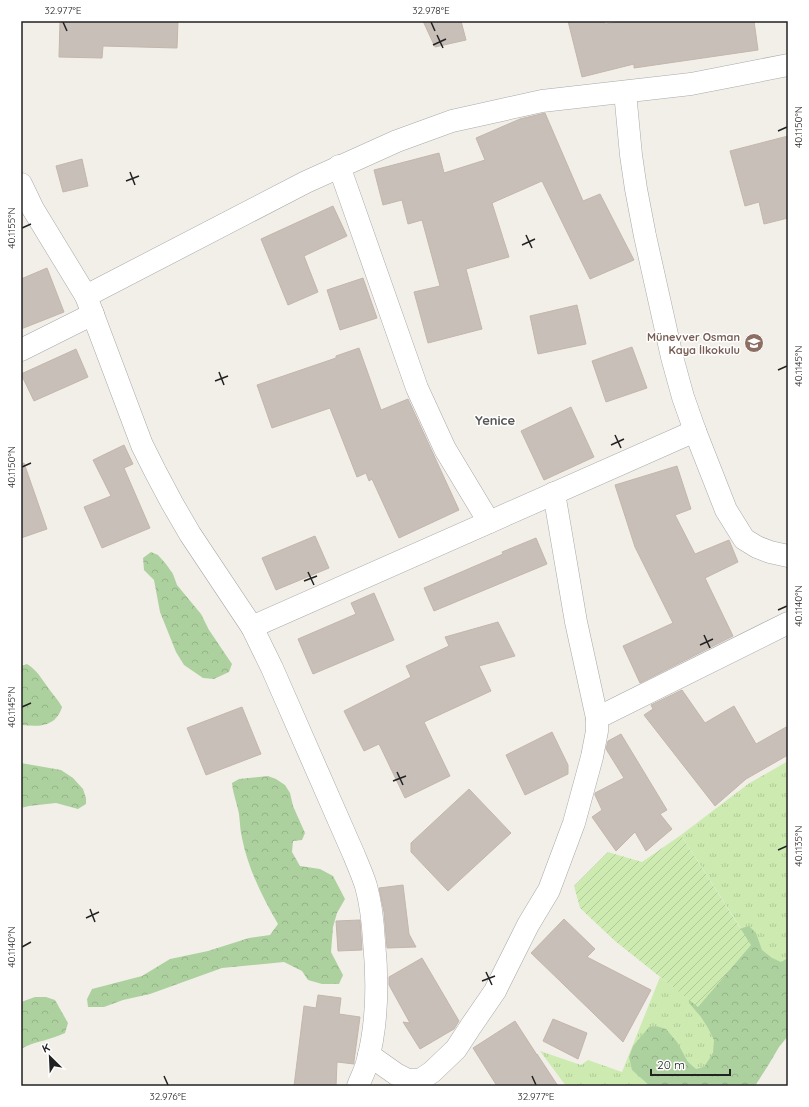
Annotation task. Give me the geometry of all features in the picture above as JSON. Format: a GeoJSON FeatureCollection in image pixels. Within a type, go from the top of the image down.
{"type":"FeatureCollection","features":[{"type":"Feature","properties":{"kind":"street"},"geometry":{"type":"LineString","coordinates":[[21,350],[90,305],[306,182],[397,141],[452,121],[542,101],[691,84],[788,65]]}},
{"type":"Feature","properties":{"kind":"street"},"geometry":{"type":"LineString","coordinates":[[625,92],[636,189],[672,357],[683,397],[726,510],[744,539],[757,547],[788,556]]}},
{"type":"Feature","properties":{"kind":"street"},"geometry":{"type":"LineString","coordinates":[[339,166],[417,388],[445,449],[489,522]]}},
{"type":"Feature","properties":{"kind":"street"},"geometry":{"type":"LineString","coordinates":[[21,184],[33,209],[90,305],[142,445],[154,471],[190,534],[252,627],[291,711],[366,886],[372,916],[376,965],[377,1007],[367,1064],[358,1086]]}},
{"type":"Feature","properties":{"kind":"street"},"geometry":{"type":"LineString","coordinates":[[252,627],[695,431]]}},
{"type":"Feature","properties":{"kind":"street"},"geometry":{"type":"LineString","coordinates":[[369,1055],[396,1074],[408,1080],[420,1080],[432,1072],[456,1049],[495,990],[528,925],[549,890],[574,823],[592,757],[597,731],[597,718],[576,622],[554,493]]}},
{"type":"Feature","properties":{"kind":"street"},"geometry":{"type":"LineString","coordinates":[[597,718],[788,623]]}},
{"type":"Feature","properties":{"kind":"green space"},"geometry":{"type":"Polygon","coordinates":[[[151,552],[158,555],[166,564],[173,574],[177,585],[201,614],[209,630],[232,664],[229,672],[214,679],[203,678],[184,665],[176,652],[160,612],[154,580],[144,570],[143,558],[151,552]]]}},
{"type":"Feature","properties":{"kind":"green space"},"geometry":{"type":"Polygon","coordinates":[[[27,664],[34,669],[62,707],[56,719],[46,724],[34,726],[21,725],[21,666],[27,664]]]}},
{"type":"Feature","properties":{"kind":"green space"},"geometry":{"type":"Polygon","coordinates":[[[788,761],[788,1002],[681,835],[748,784],[788,761]]]}},
{"type":"Feature","properties":{"kind":"green space"},"geometry":{"type":"Polygon","coordinates":[[[21,763],[61,770],[73,778],[83,789],[86,804],[78,809],[56,803],[21,808],[21,763]]]}},
{"type":"Feature","properties":{"kind":"green space"},"geometry":{"type":"Polygon","coordinates":[[[268,776],[285,785],[290,793],[293,806],[305,833],[302,840],[293,841],[292,852],[300,866],[320,869],[333,876],[345,899],[337,913],[333,927],[331,952],[343,975],[339,984],[322,984],[308,980],[302,971],[284,962],[222,968],[150,994],[123,1000],[104,1007],[88,1007],[87,999],[92,989],[142,976],[170,959],[208,951],[249,938],[270,935],[278,924],[262,894],[248,861],[241,835],[239,814],[232,783],[239,779],[268,776]]]}},
{"type":"Feature","properties":{"kind":"green space"},"geometry":{"type":"Polygon","coordinates":[[[681,835],[751,945],[698,1007],[615,941],[580,908],[574,886],[608,852],[642,862],[681,835]]]}},
{"type":"Feature","properties":{"kind":"green space"},"geometry":{"type":"Polygon","coordinates":[[[749,926],[756,933],[762,950],[772,958],[781,962],[788,958],[788,1036],[779,1047],[755,1086],[650,1086],[632,1070],[629,1057],[633,1046],[649,1027],[656,1026],[666,1029],[677,1042],[688,1062],[696,1069],[704,1067],[713,1053],[714,1040],[701,1017],[689,1003],[688,992],[732,931],[749,926]]]}},
{"type":"Feature","properties":{"kind":"green space"},"geometry":{"type":"Polygon","coordinates":[[[660,977],[746,1042],[700,1086],[566,1086],[540,1051],[581,1065],[588,1060],[622,1072],[660,977]]]}},
{"type":"Feature","properties":{"kind":"green space"},"geometry":{"type":"Polygon","coordinates":[[[35,997],[46,997],[55,1000],[68,1023],[65,1033],[21,1049],[21,1002],[35,997]]]}},
{"type":"Feature","properties":{"kind":"building"},"geometry":{"type":"Polygon","coordinates":[[[60,21],[178,21],[177,48],[103,46],[102,58],[59,57],[60,21]]]}},
{"type":"Feature","properties":{"kind":"building"},"geometry":{"type":"Polygon","coordinates":[[[423,21],[461,21],[466,40],[435,47],[423,21]]]}},
{"type":"Feature","properties":{"kind":"building"},"geometry":{"type":"Polygon","coordinates":[[[568,21],[604,21],[605,24],[629,21],[754,21],[758,50],[634,68],[634,64],[582,77],[568,21]]]}},
{"type":"Feature","properties":{"kind":"building"},"geometry":{"type":"Polygon","coordinates":[[[545,113],[583,201],[600,194],[634,260],[590,279],[542,181],[492,203],[509,257],[466,269],[482,329],[428,343],[414,292],[440,286],[422,220],[408,224],[402,200],[383,205],[374,170],[439,153],[444,173],[485,160],[476,138],[520,119],[545,113]]]}},
{"type":"Feature","properties":{"kind":"building"},"geometry":{"type":"Polygon","coordinates":[[[788,136],[788,218],[764,224],[759,202],[745,206],[730,151],[788,136]]]}},
{"type":"Feature","properties":{"kind":"building"},"geometry":{"type":"Polygon","coordinates":[[[82,159],[88,186],[63,192],[56,166],[82,159]]]}},
{"type":"Feature","properties":{"kind":"building"},"geometry":{"type":"Polygon","coordinates":[[[333,206],[347,236],[304,256],[318,292],[288,305],[261,239],[333,206]]]}},
{"type":"Feature","properties":{"kind":"building"},"geometry":{"type":"Polygon","coordinates":[[[47,268],[64,312],[21,329],[21,279],[47,268]]]}},
{"type":"Feature","properties":{"kind":"building"},"geometry":{"type":"Polygon","coordinates":[[[363,278],[377,318],[340,330],[327,290],[363,278]]]}},
{"type":"Feature","properties":{"kind":"building"},"geometry":{"type":"Polygon","coordinates":[[[577,305],[586,344],[538,354],[530,316],[577,305]]]}},
{"type":"Feature","properties":{"kind":"building"},"geometry":{"type":"Polygon","coordinates":[[[632,347],[647,388],[606,402],[592,361],[632,347]]]}},
{"type":"Feature","properties":{"kind":"building"},"geometry":{"type":"Polygon","coordinates":[[[359,348],[381,410],[408,399],[459,510],[399,538],[372,479],[369,481],[366,473],[357,477],[330,408],[272,428],[257,385],[336,358],[336,356],[359,348]]]}},
{"type":"Feature","properties":{"kind":"building"},"geometry":{"type":"Polygon","coordinates":[[[76,349],[88,377],[34,401],[21,374],[76,349]]]}},
{"type":"Feature","properties":{"kind":"building"},"geometry":{"type":"Polygon","coordinates":[[[571,407],[594,457],[544,480],[521,431],[571,407]]]}},
{"type":"Feature","properties":{"kind":"building"},"geometry":{"type":"Polygon","coordinates":[[[124,445],[133,464],[124,468],[150,528],[102,548],[84,507],[111,496],[93,460],[124,445]]]}},
{"type":"Feature","properties":{"kind":"building"},"geometry":{"type":"Polygon","coordinates":[[[24,463],[47,529],[21,538],[21,464],[24,463]]]}},
{"type":"Feature","properties":{"kind":"building"},"geometry":{"type":"Polygon","coordinates":[[[677,466],[691,509],[675,515],[695,554],[729,540],[738,562],[705,578],[733,636],[640,683],[623,646],[673,623],[635,547],[615,485],[677,466]]]}},
{"type":"Feature","properties":{"kind":"building"},"geometry":{"type":"Polygon","coordinates":[[[315,536],[329,568],[276,590],[262,558],[315,536]]]}},
{"type":"Feature","properties":{"kind":"building"},"geometry":{"type":"Polygon","coordinates":[[[536,538],[547,564],[434,611],[424,588],[536,538]]]}},
{"type":"Feature","properties":{"kind":"building"},"geometry":{"type":"Polygon","coordinates":[[[374,593],[394,640],[313,674],[298,639],[356,614],[351,603],[374,593]]]}},
{"type":"Feature","properties":{"kind":"building"},"geometry":{"type":"Polygon","coordinates":[[[498,622],[515,656],[479,666],[491,691],[424,722],[450,776],[405,798],[379,744],[364,751],[344,711],[411,677],[406,666],[449,646],[445,637],[498,622]]]}},
{"type":"Feature","properties":{"kind":"building"},"geometry":{"type":"Polygon","coordinates":[[[682,690],[705,723],[734,706],[756,744],[788,726],[788,755],[746,779],[715,806],[644,715],[653,709],[651,705],[682,690]]]}},
{"type":"Feature","properties":{"kind":"building"},"geometry":{"type":"Polygon","coordinates":[[[242,707],[261,754],[206,775],[187,728],[242,707]]]}},
{"type":"Feature","properties":{"kind":"building"},"geometry":{"type":"Polygon","coordinates":[[[552,732],[568,765],[568,774],[525,795],[506,755],[552,732]]]}},
{"type":"Feature","properties":{"kind":"building"},"geometry":{"type":"Polygon","coordinates":[[[621,734],[667,810],[660,814],[672,829],[646,851],[635,832],[616,851],[592,817],[602,810],[595,793],[624,778],[606,749],[608,741],[621,734]]]}},
{"type":"Feature","properties":{"kind":"building"},"geometry":{"type":"Polygon","coordinates":[[[469,789],[511,833],[448,891],[411,852],[411,843],[469,789]]]}},
{"type":"Feature","properties":{"kind":"building"},"geometry":{"type":"Polygon","coordinates":[[[403,885],[409,934],[416,947],[387,948],[384,912],[379,888],[403,885]]]}},
{"type":"Feature","properties":{"kind":"building"},"geometry":{"type":"Polygon","coordinates":[[[564,919],[595,949],[587,957],[651,990],[623,1042],[531,953],[564,919]]]}},
{"type":"Feature","properties":{"kind":"building"},"geometry":{"type":"Polygon","coordinates":[[[360,920],[362,950],[338,951],[336,921],[360,920]]]}},
{"type":"Feature","properties":{"kind":"building"},"geometry":{"type":"Polygon","coordinates":[[[422,958],[459,1021],[454,1029],[420,1049],[403,1022],[410,1023],[389,985],[389,977],[422,958]]]}},
{"type":"Feature","properties":{"kind":"building"},"geometry":{"type":"Polygon","coordinates":[[[318,995],[341,998],[339,1014],[360,1017],[354,1064],[337,1062],[336,1086],[294,1086],[304,1006],[316,1008],[318,995]]]}},
{"type":"Feature","properties":{"kind":"building"},"geometry":{"type":"Polygon","coordinates":[[[553,1019],[587,1033],[578,1059],[543,1041],[553,1019]]]}},
{"type":"Feature","properties":{"kind":"building"},"geometry":{"type":"Polygon","coordinates":[[[515,1021],[558,1086],[497,1086],[473,1048],[515,1021]]]}},
{"type":"Feature","properties":{"kind":"place","name":"Münevver Osman Kaya İlkokulu"},"geometry":{"type":"Point","coordinates":[754,343]}},
{"type":"Feature","properties":{"kind":"district","name":"Yenice"},"geometry":{"type":"Point","coordinates":[495,420]}}]}
